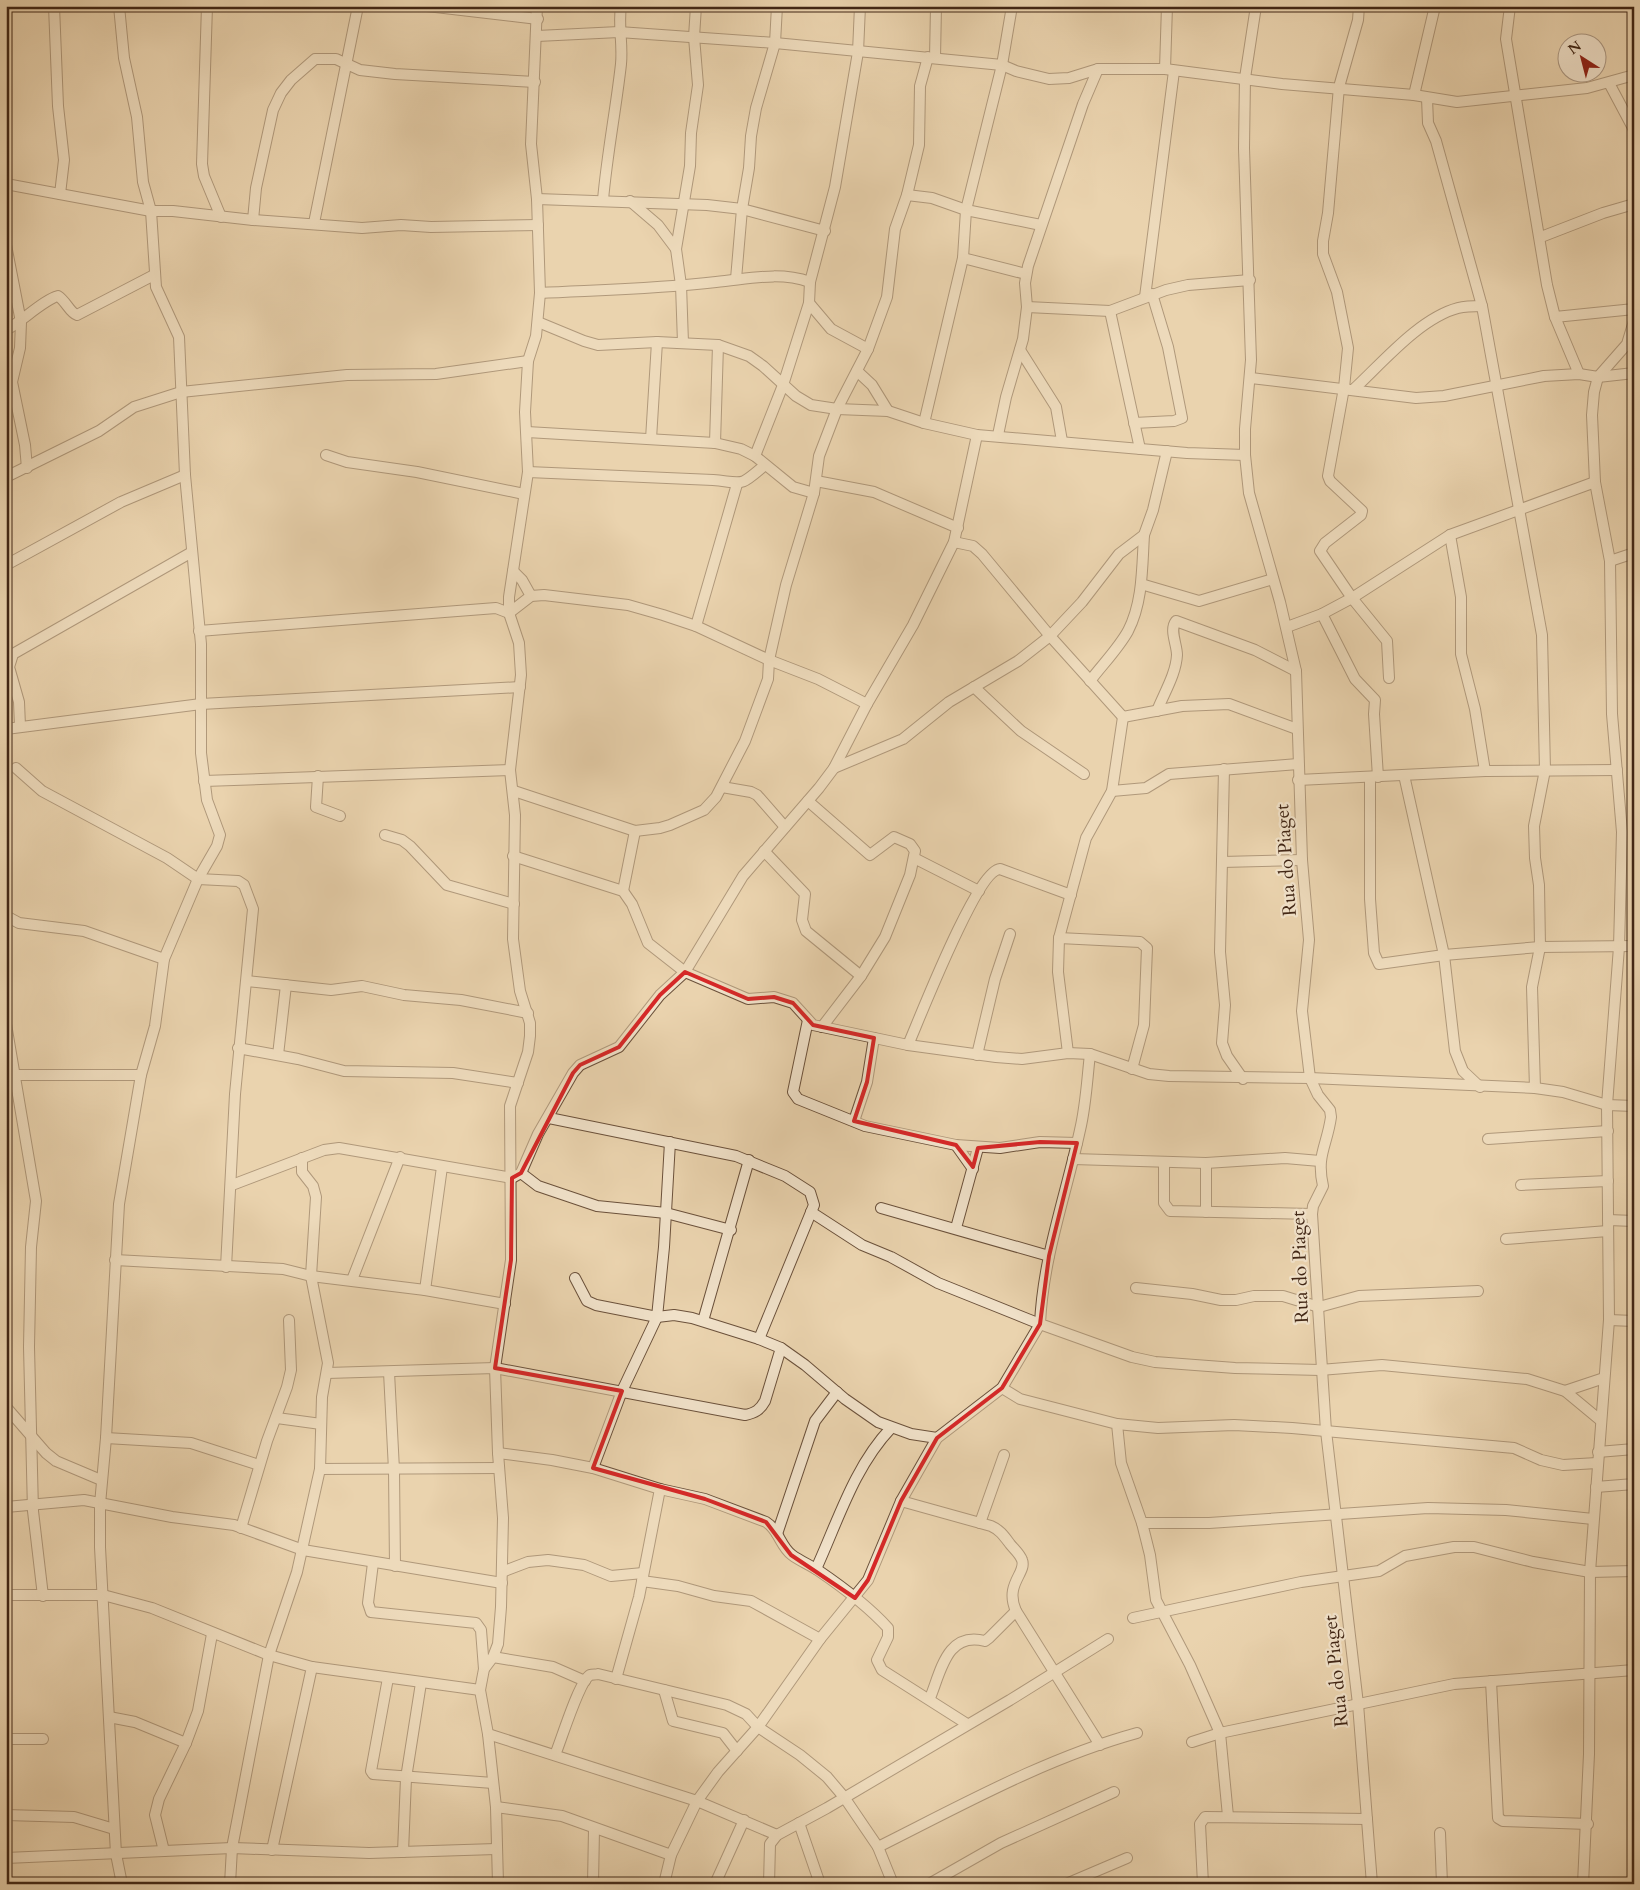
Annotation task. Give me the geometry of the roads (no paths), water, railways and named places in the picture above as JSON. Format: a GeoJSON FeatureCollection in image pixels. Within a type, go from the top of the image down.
{"type":"FeatureCollection","features":[{"type":"Feature","properties":{"kind":"street"},"geometry":{"type":"LineString","coordinates":[[54,6],[56,68],[64,160],[60,194]]}},
{"type":"Feature","properties":{"kind":"street"},"geometry":{"type":"LineString","coordinates":[[119,6],[124,58],[136,117],[142,182],[151,211],[154,275],[160,299],[179,338],[185,475],[199,631],[200,753],[210,812],[220,835],[217,846],[198,879],[164,959],[155,1026],[141,1075],[119,1204],[106,1438],[100,1504],[114,1829],[116,1854],[122,1884]]}},
{"type":"Feature","properties":{"kind":"street"},"geometry":{"type":"LineString","coordinates":[[207,6],[202,164],[206,183],[221,217]]}},
{"type":"Feature","properties":{"kind":"street"},"geometry":{"type":"LineString","coordinates":[[314,223],[358,6]]}},
{"type":"Feature","properties":{"kind":"street"},"geometry":{"type":"LineString","coordinates":[[427,6],[538,19]]}},
{"type":"Feature","properties":{"kind":"street"},"geometry":{"type":"LineString","coordinates":[[484,1669],[494,1657],[498,1644],[502,1583],[503,1518],[498,1453],[495,1368],[511,1260],[517,1175],[510,1106],[528,1052],[530,1023],[520,991],[516,969],[513,856],[515,815],[514,791],[510,770],[521,674],[519,643],[510,613],[509,597],[528,472],[528,432],[525,412],[528,361],[538,322],[540,294],[537,200],[531,144],[538,19],[537,6]]}},
{"type":"Feature","properties":{"kind":"street"},"geometry":{"type":"LineString","coordinates":[[603,200],[606,161],[614,129],[621,59],[621,6]]}},
{"type":"Feature","properties":{"kind":"street"},"geometry":{"type":"LineString","coordinates":[[683,344],[681,285],[676,249],[690,166],[691,133],[698,85],[694,37],[696,6]]}},
{"type":"Feature","properties":{"kind":"street"},"geometry":{"type":"LineString","coordinates":[[736,279],[742,209],[756,108],[775,43],[777,6]]}},
{"type":"Feature","properties":{"kind":"street"},"geometry":{"type":"LineString","coordinates":[[756,456],[783,385],[809,303],[810,282],[825,231],[858,52],[860,6]]}},
{"type":"Feature","properties":{"kind":"street"},"geometry":{"type":"LineString","coordinates":[[514,791],[635,831],[660,828],[704,810],[712,804],[722,787],[745,741],[768,679],[769,660],[786,585],[814,493],[819,456],[837,409],[868,349],[887,297],[893,240],[907,194],[918,145],[920,86],[931,57],[936,6]]}},
{"type":"Feature","properties":{"kind":"street"},"geometry":{"type":"LineString","coordinates":[[924,423],[934,370],[942,349],[963,258],[966,210],[1002,65],[1012,6]]}},
{"type":"Feature","properties":{"kind":"street"},"geometry":{"type":"LineString","coordinates":[[1134,423],[1174,421],[1182,418],[1168,347],[1148,296],[1170,70],[1167,6]]}},
{"type":"Feature","properties":{"kind":"street","name":"Rua do Piaget"},"geometry":{"type":"LineString","coordinates":[[1256,6],[1245,78],[1244,148],[1250,280],[1251,378],[1245,429],[1245,454],[1249,493],[1287,627],[1296,671],[1298,780],[1309,940],[1302,1012],[1310,1078],[1318,1095],[1330,1110],[1332,1117],[1320,1161],[1319,1173],[1323,1186],[1313,1206],[1312,1214],[1319,1307],[1320,1370],[1334,1513],[1344,1576],[1358,1704],[1372,1884]]}},
{"type":"Feature","properties":{"kind":"street"},"geometry":{"type":"LineString","coordinates":[[1359,6],[1358,20],[1339,87],[1323,254],[1337,292],[1347,336],[1349,388],[1328,476],[1330,482],[1359,505],[1362,511],[1361,515],[1325,543],[1320,551],[1352,598],[1387,641],[1389,678]]}},
{"type":"Feature","properties":{"kind":"street"},"geometry":{"type":"LineString","coordinates":[[1414,95],[1435,6]]}},
{"type":"Feature","properties":{"kind":"street"},"geometry":{"type":"LineString","coordinates":[[1510,6],[1506,39],[1548,285],[1556,317],[1578,374]]}},
{"type":"Feature","properties":{"kind":"street"},"geometry":{"type":"LineString","coordinates":[[537,36],[620,32],[775,43],[1002,65],[1016,71],[1049,79],[1069,78],[1098,69],[1170,70],[1282,84],[1339,87],[1414,95],[1456,102],[1587,88],[1634,75]]}},
{"type":"Feature","properties":{"kind":"street"},"geometry":{"type":"LineString","coordinates":[[253,220],[264,144],[281,93],[291,80],[315,60],[336,59],[360,70],[396,74],[535,82]]}},
{"type":"Feature","properties":{"kind":"street"},"geometry":{"type":"LineString","coordinates":[[998,435],[1006,397],[1020,350],[1028,307],[1026,274],[1083,104],[1098,69]]}},
{"type":"Feature","properties":{"kind":"street"},"geometry":{"type":"LineString","coordinates":[[1609,82],[1634,130]]}},
{"type":"Feature","properties":{"kind":"street"},"geometry":{"type":"LineString","coordinates":[[1427,98],[1428,123],[1436,141],[1482,306],[1542,636],[1545,770],[1534,826],[1535,858],[1539,885],[1540,947],[1532,987],[1535,1088]]}},
{"type":"Feature","properties":{"kind":"street"},"geometry":{"type":"LineString","coordinates":[[6,184],[151,211],[173,211],[253,220],[362,228],[401,225],[430,227],[538,225]]}},
{"type":"Feature","properties":{"kind":"street"},"geometry":{"type":"LineString","coordinates":[[907,194],[932,198],[966,210],[1041,225]]}},
{"type":"Feature","properties":{"kind":"street"},"geometry":{"type":"LineString","coordinates":[[537,200],[684,203],[742,209],[825,231]]}},
{"type":"Feature","properties":{"kind":"street"},"geometry":{"type":"LineString","coordinates":[[630,201],[658,225],[676,249]]}},
{"type":"Feature","properties":{"kind":"street"},"geometry":{"type":"LineString","coordinates":[[1541,237],[1634,204]]}},
{"type":"Feature","properties":{"kind":"street"},"geometry":{"type":"LineString","coordinates":[[6,246],[21,322],[20,348],[10,370],[25,445],[27,468]]}},
{"type":"Feature","properties":{"kind":"street"},"geometry":{"type":"LineString","coordinates":[[963,258],[1026,274]]}},
{"type":"Feature","properties":{"kind":"street"},"geometry":{"type":"LineString","coordinates":[[6,330],[21,322],[56,296],[62,298],[73,313],[77,315],[154,275]]}},
{"type":"Feature","properties":{"kind":"street"},"geometry":{"type":"LineString","coordinates":[[540,294],[681,285],[778,275],[793,276],[810,282]]}},
{"type":"Feature","properties":{"kind":"street"},"geometry":{"type":"LineString","coordinates":[[1028,307],[1110,310],[1148,296],[1188,285],[1250,280]]}},
{"type":"Feature","properties":{"kind":"street"},"geometry":{"type":"LineString","coordinates":[[809,303],[831,329],[868,349]]}},
{"type":"Feature","properties":{"kind":"street"},"geometry":{"type":"LineString","coordinates":[[1349,388],[1408,338],[1431,322],[1460,307],[1482,306]]}},
{"type":"Feature","properties":{"kind":"street"},"geometry":{"type":"LineString","coordinates":[[1556,317],[1634,309]]}},
{"type":"Feature","properties":{"kind":"street"},"geometry":{"type":"LineString","coordinates":[[1110,310],[1140,449]]}},
{"type":"Feature","properties":{"kind":"street"},"geometry":{"type":"LineString","coordinates":[[1583,1884],[1588,1824],[1590,1572],[1609,1320],[1607,1105],[1619,947],[1622,832],[1612,714],[1610,561],[1595,482],[1592,415],[1594,392],[1598,377],[1627,344],[1634,321]]}},
{"type":"Feature","properties":{"kind":"street"},"geometry":{"type":"LineString","coordinates":[[538,322],[598,345],[657,342],[718,345],[749,356],[803,401],[837,409],[888,411],[924,423],[977,435],[998,435],[1166,451],[1245,454]]}},
{"type":"Feature","properties":{"kind":"street"},"geometry":{"type":"LineString","coordinates":[[650,440],[657,342]]}},
{"type":"Feature","properties":{"kind":"street"},"geometry":{"type":"LineString","coordinates":[[715,443],[718,345]]}},
{"type":"Feature","properties":{"kind":"street"},"geometry":{"type":"LineString","coordinates":[[1020,350],[1056,407],[1062,441]]}},
{"type":"Feature","properties":{"kind":"street"},"geometry":{"type":"LineString","coordinates":[[6,478],[99,431],[134,407],[181,392],[347,375],[436,374],[528,361]]}},
{"type":"Feature","properties":{"kind":"street"},"geometry":{"type":"LineString","coordinates":[[857,371],[872,385],[888,411]]}},
{"type":"Feature","properties":{"kind":"street"},"geometry":{"type":"LineString","coordinates":[[1251,378],[1349,388],[1416,398],[1431,398],[1544,376],[1578,374],[1598,377],[1634,373]]}},
{"type":"Feature","properties":{"kind":"street"},"geometry":{"type":"LineString","coordinates":[[528,432],[715,443],[741,448],[756,456],[793,487],[814,493]]}},
{"type":"Feature","properties":{"kind":"street"},"geometry":{"type":"LineString","coordinates":[[517,1175],[573,1073],[580,1065],[612,1052],[619,1047],[660,995],[685,972],[742,876],[808,801],[834,768],[867,704],[903,644],[954,542],[977,435]]}},
{"type":"Feature","properties":{"kind":"street"},"geometry":{"type":"LineString","coordinates":[[1090,681],[1128,631],[1135,616],[1141,584],[1144,535],[1153,510],[1166,451]]}},
{"type":"Feature","properties":{"kind":"street"},"geometry":{"type":"LineString","coordinates":[[326,455],[347,462],[417,472],[524,494]]}},
{"type":"Feature","properties":{"kind":"street"},"geometry":{"type":"LineString","coordinates":[[528,472],[713,480],[737,484],[747,480],[765,465]]}},
{"type":"Feature","properties":{"kind":"street"},"geometry":{"type":"LineString","coordinates":[[6,565],[121,502],[185,475]]}},
{"type":"Feature","properties":{"kind":"street"},"geometry":{"type":"LineString","coordinates":[[816,481],[874,492],[958,528]]}},
{"type":"Feature","properties":{"kind":"street"},"geometry":{"type":"LineString","coordinates":[[1287,627],[1322,614],[1352,598],[1450,535],[1595,482]]}},
{"type":"Feature","properties":{"kind":"street"},"geometry":{"type":"LineString","coordinates":[[696,626],[737,484]]}},
{"type":"Feature","properties":{"kind":"street"},"geometry":{"type":"LineString","coordinates":[[834,768],[903,739],[948,702],[1018,661],[1050,636],[1082,602],[1119,554],[1144,535]]}},
{"type":"Feature","properties":{"kind":"street"},"geometry":{"type":"LineString","coordinates":[[1450,535],[1461,596],[1461,654],[1475,709],[1485,771]]}},
{"type":"Feature","properties":{"kind":"street"},"geometry":{"type":"LineString","coordinates":[[954,542],[972,546],[982,554],[1050,636],[1123,717]]}},
{"type":"Feature","properties":{"kind":"street"},"geometry":{"type":"LineString","coordinates":[[20,726],[19,702],[9,667],[13,654],[192,552]]}},
{"type":"Feature","properties":{"kind":"street"},"geometry":{"type":"LineString","coordinates":[[1610,561],[1634,553]]}},
{"type":"Feature","properties":{"kind":"street"},"geometry":{"type":"LineString","coordinates":[[513,571],[522,580],[532,596]]}},
{"type":"Feature","properties":{"kind":"street"},"geometry":{"type":"LineString","coordinates":[[1141,584],[1199,601],[1273,579]]}},
{"type":"Feature","properties":{"kind":"street"},"geometry":{"type":"LineString","coordinates":[[510,613],[532,596],[544,595],[628,605],[696,626],[769,660],[818,679],[867,704]]}},
{"type":"Feature","properties":{"kind":"street"},"geometry":{"type":"LineString","coordinates":[[496,608],[509,597]]}},
{"type":"Feature","properties":{"kind":"street"},"geometry":{"type":"LineString","coordinates":[[199,631],[496,608],[510,613]]}},
{"type":"Feature","properties":{"kind":"street"},"geometry":{"type":"LineString","coordinates":[[1322,614],[1355,679],[1376,700],[1374,714],[1370,899],[1376,960],[1382,965],[1444,955],[1540,947],[1634,946]]}},
{"type":"Feature","properties":{"kind":"street"},"geometry":{"type":"LineString","coordinates":[[1157,711],[1175,666],[1177,648],[1173,628],[1176,621],[1255,650],[1296,671]]}},
{"type":"Feature","properties":{"kind":"street"},"geometry":{"type":"LineString","coordinates":[[6,729],[201,704],[520,687]]}},
{"type":"Feature","properties":{"kind":"street"},"geometry":{"type":"LineString","coordinates":[[974,687],[1021,731],[1084,774]]}},
{"type":"Feature","properties":{"kind":"street"},"geometry":{"type":"LineString","coordinates":[[1123,717],[1201,704],[1229,704],[1297,729]]}},
{"type":"Feature","properties":{"kind":"street"},"geometry":{"type":"LineString","coordinates":[[1068,1053],[1058,972],[1059,938],[1086,838],[1112,791],[1123,717]]}},
{"type":"Feature","properties":{"kind":"street"},"geometry":{"type":"LineString","coordinates":[[1112,791],[1146,788],[1169,774],[1298,764]]}},
{"type":"Feature","properties":{"kind":"street"},"geometry":{"type":"LineString","coordinates":[[16,768],[42,791],[167,858],[198,879],[234,879],[244,885],[253,909],[247,981],[238,1048],[232,1185],[226,1267]]}},
{"type":"Feature","properties":{"kind":"street"},"geometry":{"type":"LineString","coordinates":[[1224,769],[1220,952],[1225,1005],[1222,1043],[1227,1056],[1243,1079]]}},
{"type":"Feature","properties":{"kind":"street"},"geometry":{"type":"LineString","coordinates":[[204,780],[510,770]]}},
{"type":"Feature","properties":{"kind":"street"},"geometry":{"type":"LineString","coordinates":[[1298,780],[1485,771],[1616,770]]}},
{"type":"Feature","properties":{"kind":"street"},"geometry":{"type":"LineString","coordinates":[[318,776],[316,807],[340,816]]}},
{"type":"Feature","properties":{"kind":"street"},"geometry":{"type":"LineString","coordinates":[[1404,776],[1444,955],[1455,1051],[1463,1071],[1480,1087]]}},
{"type":"Feature","properties":{"kind":"street"},"geometry":{"type":"LineString","coordinates":[[722,787],[751,792],[757,795],[785,827]]}},
{"type":"Feature","properties":{"kind":"street"},"geometry":{"type":"LineString","coordinates":[[808,801],[868,854],[872,855],[894,837],[910,844],[914,848],[914,858],[887,932],[861,976],[822,1027]]}},
{"type":"Feature","properties":{"kind":"street"},"geometry":{"type":"LineString","coordinates":[[623,891],[635,831]]}},
{"type":"Feature","properties":{"kind":"street"},"geometry":{"type":"LineString","coordinates":[[1622,832],[1634,833]]}},
{"type":"Feature","properties":{"kind":"street"},"geometry":{"type":"LineString","coordinates":[[385,835],[402,840],[410,846],[447,885],[514,904]]}},
{"type":"Feature","properties":{"kind":"street"},"geometry":{"type":"LineString","coordinates":[[764,851],[805,894],[802,920],[806,931],[861,976]]}},
{"type":"Feature","properties":{"kind":"street"},"geometry":{"type":"LineString","coordinates":[[513,856],[623,891],[632,904],[648,942],[685,972],[748,999],[774,997],[793,1003],[808,1020],[822,1027],[908,1046],[977,1055],[1022,1059],[1068,1053],[1090,1054],[1149,1074],[1169,1076],[1243,1079],[1310,1078],[1535,1088],[1563,1092],[1607,1105],[1634,1106]]}},
{"type":"Feature","properties":{"kind":"street"},"geometry":{"type":"LineString","coordinates":[[914,858],[979,891]]}},
{"type":"Feature","properties":{"kind":"street"},"geometry":{"type":"LineString","coordinates":[[1222,862],[1302,860]]}},
{"type":"Feature","properties":{"kind":"street"},"geometry":{"type":"LineString","coordinates":[[908,1046],[950,946],[979,891],[994,871],[1000,869],[1071,895]]}},
{"type":"Feature","properties":{"kind":"street"},"geometry":{"type":"LineString","coordinates":[[6,916],[19,922],[84,931],[164,959]]}},
{"type":"Feature","properties":{"kind":"street"},"geometry":{"type":"LineString","coordinates":[[977,1055],[995,979],[1010,934]]}},
{"type":"Feature","properties":{"kind":"street"},"geometry":{"type":"LineString","coordinates":[[1059,938],[1140,942],[1147,948],[1144,1025],[1132,1069]]}},
{"type":"Feature","properties":{"kind":"street"},"geometry":{"type":"LineString","coordinates":[[247,981],[331,990],[362,986],[400,995],[461,1000],[528,1012]]}},
{"type":"Feature","properties":{"kind":"street"},"geometry":{"type":"LineString","coordinates":[[278,1055],[286,985]]}},
{"type":"Feature","properties":{"kind":"street"},"geometry":{"type":"LineString","coordinates":[[808,1020],[793,1092],[795,1096],[878,1130],[956,1146],[1008,1148],[1040,1142],[1077,1143]]}},
{"type":"Feature","properties":{"kind":"street"},"geometry":{"type":"LineString","coordinates":[[6,1024],[14,1075],[11,1090],[36,1201],[31,1247],[29,1337],[33,1505],[42,1596]]}},
{"type":"Feature","properties":{"kind":"street"},"geometry":{"type":"LineString","coordinates":[[854,1121],[868,1082],[874,1038]]}},
{"type":"Feature","properties":{"kind":"street"},"geometry":{"type":"LineString","coordinates":[[238,1048],[278,1055],[344,1071],[453,1073],[518,1083]]}},
{"type":"Feature","properties":{"kind":"street"},"geometry":{"type":"LineString","coordinates":[[664,1884],[671,1855],[698,1801],[758,1727],[820,1639],[868,1580],[901,1500],[937,1438],[1002,1388],[1040,1324],[1041,1302],[1049,1256],[1083,1117],[1090,1054]]}},
{"type":"Feature","properties":{"kind":"street"},"geometry":{"type":"LineString","coordinates":[[14,1075],[141,1075]]}},
{"type":"Feature","properties":{"kind":"street"},"geometry":{"type":"LineString","coordinates":[[549,1118],[749,1160],[785,1176],[810,1192],[814,1205],[759,1339]]}},
{"type":"Feature","properties":{"kind":"street"},"geometry":{"type":"LineString","coordinates":[[1488,1139],[1608,1132]]}},
{"type":"Feature","properties":{"kind":"street"},"geometry":{"type":"LineString","coordinates":[[593,1468],[622,1391],[657,1317],[670,1142]]}},
{"type":"Feature","properties":{"kind":"street"},"geometry":{"type":"LineString","coordinates":[[956,1146],[973,1168]]}},
{"type":"Feature","properties":{"kind":"street"},"geometry":{"type":"LineString","coordinates":[[232,1185],[324,1150],[339,1148],[400,1157],[442,1167],[517,1175],[538,1186],[597,1206],[666,1213],[730,1230]]}},
{"type":"Feature","properties":{"kind":"street"},"geometry":{"type":"LineString","coordinates":[[956,1228],[978,1148]]}},
{"type":"Feature","properties":{"kind":"street"},"geometry":{"type":"LineString","coordinates":[[352,1280],[400,1157]]}},
{"type":"Feature","properties":{"kind":"street"},"geometry":{"type":"LineString","coordinates":[[230,1884],[232,1848],[269,1655],[303,1550],[320,1469],[322,1397],[327,1373],[326,1352],[311,1276],[316,1197],[313,1186],[302,1172],[302,1158]]}},
{"type":"Feature","properties":{"kind":"street"},"geometry":{"type":"LineString","coordinates":[[1073,1159],[1206,1163],[1285,1158],[1320,1161]]}},
{"type":"Feature","properties":{"kind":"street"},"geometry":{"type":"LineString","coordinates":[[703,1321],[749,1160]]}},
{"type":"Feature","properties":{"kind":"street"},"geometry":{"type":"LineString","coordinates":[[1164,1162],[1164,1204],[1166,1208],[1175,1212],[1312,1214]]}},
{"type":"Feature","properties":{"kind":"street"},"geometry":{"type":"LineString","coordinates":[[1206,1163],[1206,1212]]}},
{"type":"Feature","properties":{"kind":"street"},"geometry":{"type":"LineString","coordinates":[[425,1290],[442,1167]]}},
{"type":"Feature","properties":{"kind":"street"},"geometry":{"type":"LineString","coordinates":[[1521,1185],[1608,1181]]}},
{"type":"Feature","properties":{"kind":"street"},"geometry":{"type":"LineString","coordinates":[[881,1208],[1049,1256]]}},
{"type":"Feature","properties":{"kind":"street"},"geometry":{"type":"LineString","coordinates":[[811,1212],[862,1246],[891,1257],[938,1284],[1040,1324],[1132,1357],[1155,1362],[1235,1368],[1320,1370],[1382,1365],[1527,1379],[1565,1391],[1600,1420]]}},
{"type":"Feature","properties":{"kind":"street"},"geometry":{"type":"LineString","coordinates":[[1506,1238],[1634,1221]]}},
{"type":"Feature","properties":{"kind":"street"},"geometry":{"type":"LineString","coordinates":[[115,1260],[268,1268],[311,1276],[425,1290],[505,1304]]}},
{"type":"Feature","properties":{"kind":"street"},"geometry":{"type":"LineString","coordinates":[[575,1278],[587,1301],[596,1305],[657,1317],[674,1315],[703,1321],[781,1348],[878,1422],[890,1428],[911,1434],[937,1438]]}},
{"type":"Feature","properties":{"kind":"street"},"geometry":{"type":"LineString","coordinates":[[1136,1288],[1192,1294],[1221,1300],[1236,1300],[1254,1296],[1283,1296],[1319,1307],[1359,1296],[1478,1291]]}},
{"type":"Feature","properties":{"kind":"street"},"geometry":{"type":"LineString","coordinates":[[241,1528],[259,1465],[291,1370],[289,1320]]}},
{"type":"Feature","properties":{"kind":"street"},"geometry":{"type":"LineString","coordinates":[[1609,1320],[1634,1321]]}},
{"type":"Feature","properties":{"kind":"street"},"geometry":{"type":"LineString","coordinates":[[327,1373],[495,1368],[745,1415],[755,1413],[761,1409],[781,1348]]}},
{"type":"Feature","properties":{"kind":"street"},"geometry":{"type":"LineString","coordinates":[[389,1372],[394,1470],[395,1566]]}},
{"type":"Feature","properties":{"kind":"street"},"geometry":{"type":"LineString","coordinates":[[1565,1391],[1604,1378]]}},
{"type":"Feature","properties":{"kind":"street"},"geometry":{"type":"LineString","coordinates":[[1002,1388],[1020,1399],[1117,1424],[1158,1428],[1234,1425],[1326,1431],[1514,1448],[1541,1460],[1563,1465],[1634,1449]]}},
{"type":"Feature","properties":{"kind":"street"},"geometry":{"type":"LineString","coordinates":[[778,1534],[814,1421],[837,1392]]}},
{"type":"Feature","properties":{"kind":"street"},"geometry":{"type":"LineString","coordinates":[[6,1407],[56,1461],[101,1480]]}},
{"type":"Feature","properties":{"kind":"street"},"geometry":{"type":"LineString","coordinates":[[276,1418],[321,1424]]}},
{"type":"Feature","properties":{"kind":"street"},"geometry":{"type":"LineString","coordinates":[[1117,1424],[1121,1464],[1142,1523],[1150,1555],[1156,1600],[1220,1733],[1228,1816]]}},
{"type":"Feature","properties":{"kind":"street"},"geometry":{"type":"LineString","coordinates":[[816,1570],[862,1466],[874,1445],[890,1428]]}},
{"type":"Feature","properties":{"kind":"street"},"geometry":{"type":"LineString","coordinates":[[106,1438],[191,1443],[259,1465]]}},
{"type":"Feature","properties":{"kind":"street"},"geometry":{"type":"LineString","coordinates":[[498,1453],[552,1460],[593,1468],[660,1489],[706,1499],[766,1522],[778,1534],[791,1555],[816,1570],[872,1610],[888,1628],[888,1637],[877,1660],[882,1670],[930,1698],[967,1724]]}},
{"type":"Feature","properties":{"kind":"street"},"geometry":{"type":"LineString","coordinates":[[980,1523],[1004,1455]]}},
{"type":"Feature","properties":{"kind":"street"},"geometry":{"type":"LineString","coordinates":[[320,1469],[499,1468]]}},
{"type":"Feature","properties":{"kind":"street"},"geometry":{"type":"LineString","coordinates":[[1596,1487],[1634,1484]]}},
{"type":"Feature","properties":{"kind":"street"},"geometry":{"type":"LineString","coordinates":[[616,1678],[643,1577],[660,1489]]}},
{"type":"Feature","properties":{"kind":"street"},"geometry":{"type":"LineString","coordinates":[[6,1507],[78,1500],[241,1528],[303,1550],[502,1583]]}},
{"type":"Feature","properties":{"kind":"street"},"geometry":{"type":"LineString","coordinates":[[901,1500],[980,1523],[1001,1532],[1022,1560],[1022,1567],[1012,1590],[1011,1600],[1016,1611],[1100,1745]]}},
{"type":"Feature","properties":{"kind":"street"},"geometry":{"type":"LineString","coordinates":[[1142,1523],[1209,1523],[1334,1513],[1435,1508],[1526,1512],[1593,1519]]}},
{"type":"Feature","properties":{"kind":"street"},"geometry":{"type":"LineString","coordinates":[[1133,1618],[1301,1582],[1379,1571],[1405,1556],[1469,1546],[1533,1562],[1590,1572],[1634,1571]]}},
{"type":"Feature","properties":{"kind":"street"},"geometry":{"type":"LineString","coordinates":[[502,1572],[528,1562],[548,1560],[584,1565],[611,1576],[643,1577],[714,1596],[751,1601],[820,1639]]}},
{"type":"Feature","properties":{"kind":"street"},"geometry":{"type":"LineString","coordinates":[[374,1563],[368,1604],[371,1612],[476,1623],[481,1630],[484,1669],[480,1690],[488,1734],[496,1808],[498,1884]]}},
{"type":"Feature","properties":{"kind":"street"},"geometry":{"type":"LineString","coordinates":[[6,1595],[103,1595],[152,1608],[212,1634],[269,1655],[312,1667],[480,1690]]}},
{"type":"Feature","properties":{"kind":"street"},"geometry":{"type":"LineString","coordinates":[[930,1698],[948,1654],[954,1647],[963,1640],[972,1638],[985,1641],[1016,1611]]}},
{"type":"Feature","properties":{"kind":"street"},"geometry":{"type":"LineString","coordinates":[[164,1851],[155,1815],[159,1799],[186,1743],[198,1711],[212,1634]]}},
{"type":"Feature","properties":{"kind":"street"},"geometry":{"type":"LineString","coordinates":[[769,1884],[770,1844],[777,1835],[799,1824],[1056,1672],[1108,1639]]}},
{"type":"Feature","properties":{"kind":"street"},"geometry":{"type":"LineString","coordinates":[[494,1657],[553,1667],[585,1681]]}},
{"type":"Feature","properties":{"kind":"street"},"geometry":{"type":"LineString","coordinates":[[272,1850],[312,1667]]}},
{"type":"Feature","properties":{"kind":"street"},"geometry":{"type":"LineString","coordinates":[[1192,1742],[1220,1733],[1454,1684],[1634,1670]]}},
{"type":"Feature","properties":{"kind":"street"},"geometry":{"type":"LineString","coordinates":[[555,1755],[585,1681],[590,1676],[598,1674],[727,1705],[746,1714],[758,1727],[813,1765],[844,1797],[878,1847],[892,1884]]}},
{"type":"Feature","properties":{"kind":"street"},"geometry":{"type":"LineString","coordinates":[[388,1678],[371,1771],[373,1774],[406,1778],[493,1783]]}},
{"type":"Feature","properties":{"kind":"street"},"geometry":{"type":"LineString","coordinates":[[1491,1681],[1498,1818],[1504,1821],[1588,1824]]}},
{"type":"Feature","properties":{"kind":"street"},"geometry":{"type":"LineString","coordinates":[[403,1852],[406,1778],[421,1683]]}},
{"type":"Feature","properties":{"kind":"street"},"geometry":{"type":"LineString","coordinates":[[664,1690],[673,1721],[723,1733],[737,1751]]}},
{"type":"Feature","properties":{"kind":"street"},"geometry":{"type":"LineString","coordinates":[[109,1716],[135,1722],[186,1743]]}},
{"type":"Feature","properties":{"kind":"street"},"geometry":{"type":"LineString","coordinates":[[878,1847],[1019,1776],[1137,1733]]}},
{"type":"Feature","properties":{"kind":"street"},"geometry":{"type":"LineString","coordinates":[[488,1734],[698,1801],[777,1835]]}},
{"type":"Feature","properties":{"kind":"street"},"geometry":{"type":"LineString","coordinates":[[6,1738],[43,1739]]}},
{"type":"Feature","properties":{"kind":"street"},"geometry":{"type":"LineString","coordinates":[[929,1884],[1001,1843],[1114,1792]]}},
{"type":"Feature","properties":{"kind":"street"},"geometry":{"type":"LineString","coordinates":[[496,1808],[562,1816],[671,1855]]}},
{"type":"Feature","properties":{"kind":"street"},"geometry":{"type":"LineString","coordinates":[[6,1815],[74,1816],[114,1829]]}},
{"type":"Feature","properties":{"kind":"street"},"geometry":{"type":"LineString","coordinates":[[1203,1884],[1200,1820],[1205,1817],[1367,1819]]}},
{"type":"Feature","properties":{"kind":"street"},"geometry":{"type":"LineString","coordinates":[[715,1884],[744,1820]]}},
{"type":"Feature","properties":{"kind":"street"},"geometry":{"type":"LineString","coordinates":[[799,1824],[820,1884]]}},
{"type":"Feature","properties":{"kind":"street"},"geometry":{"type":"LineString","coordinates":[[593,1884],[594,1828]]}},
{"type":"Feature","properties":{"kind":"street"},"geometry":{"type":"LineString","coordinates":[[1440,1833],[1442,1884]]}},
{"type":"Feature","properties":{"kind":"street"},"geometry":{"type":"LineString","coordinates":[[6,1858],[232,1848],[369,1853],[496,1849]]}},
{"type":"Feature","properties":{"kind":"street"},"geometry":{"type":"LineString","coordinates":[[1066,1884],[1127,1858]]}}]}
